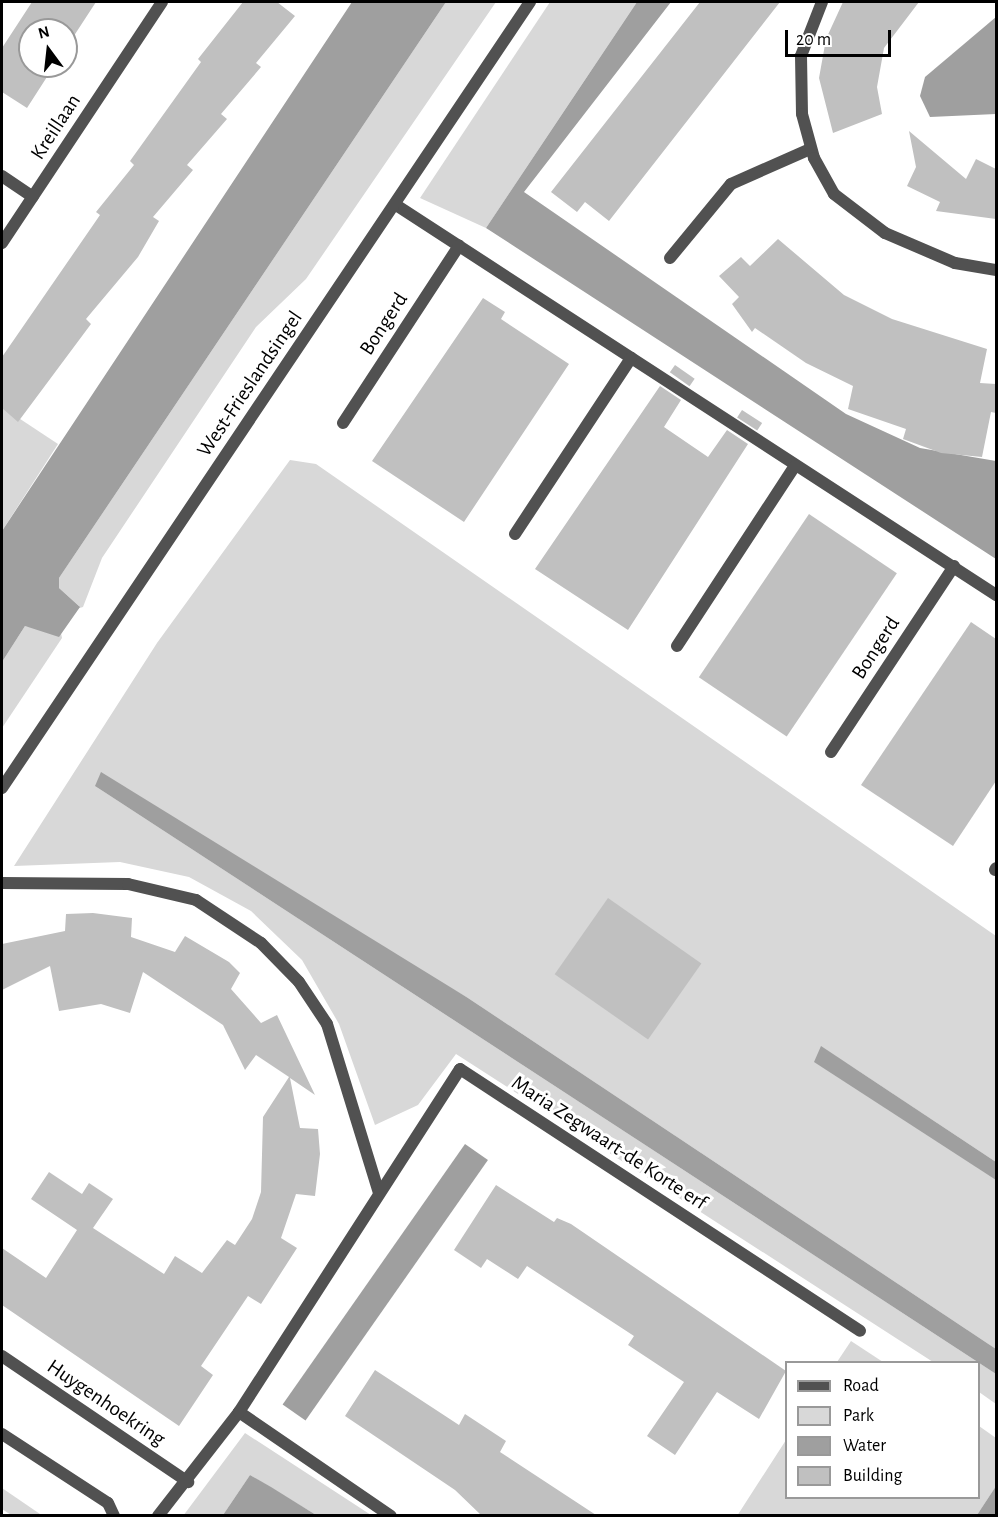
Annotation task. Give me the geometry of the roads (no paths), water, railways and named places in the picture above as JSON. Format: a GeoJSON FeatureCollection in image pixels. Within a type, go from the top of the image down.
{"type":"FeatureCollection","features":[{"type":"Feature","properties":{"kind":"street","name":"Kreillaan"},"geometry":{"type":"LineString","coordinates":[[2,243],[162,2]]}},
{"type":"Feature","properties":{"kind":"street","name":"West-Frieslandsingel"},"geometry":{"type":"LineString","coordinates":[[2,788],[396,205],[530,2]]}},
{"type":"Feature","properties":{"kind":"street"},"geometry":{"type":"LineString","coordinates":[[822,2],[801,56],[802,114],[810,149],[834,194],[885,233],[955,263],[996,270]]}},
{"type":"Feature","properties":{"kind":"street"},"geometry":{"type":"LineString","coordinates":[[670,258],[731,184],[810,149]]}},
{"type":"Feature","properties":{"kind":"street"},"geometry":{"type":"LineString","coordinates":[[2,176],[33,197]]}},
{"type":"Feature","properties":{"kind":"street"},"geometry":{"type":"LineString","coordinates":[[396,205],[996,595]]}},
{"type":"Feature","properties":{"kind":"street","name":"Bongerd"},"geometry":{"type":"LineString","coordinates":[[343,423],[459,246]]}},
{"type":"Feature","properties":{"kind":"street"},"geometry":{"type":"LineString","coordinates":[[515,534],[631,358]]}},
{"type":"Feature","properties":{"kind":"street"},"geometry":{"type":"LineString","coordinates":[[677,646],[795,466]]}},
{"type":"Feature","properties":{"kind":"street","name":"Bongerd"},"geometry":{"type":"LineString","coordinates":[[831,752],[954,566]]}},
{"type":"Feature","properties":{"kind":"street"},"geometry":{"type":"LineString","coordinates":[[2,883],[128,884],[196,900],[261,943],[299,982],[327,1024],[379,1193],[239,1412],[188,1482],[158,1515]]}},
{"type":"Feature","properties":{"kind":"street","name":"Maria Zegwaart-de Korte erf"},"geometry":{"type":"LineString","coordinates":[[379,1193],[460,1069],[860,1331]]}},
{"type":"Feature","properties":{"kind":"street","name":"Huygenhoekring"},"geometry":{"type":"LineString","coordinates":[[2,1356],[188,1482]]}},
{"type":"Feature","properties":{"kind":"street"},"geometry":{"type":"LineString","coordinates":[[239,1412],[391,1515]]}},
{"type":"Feature","properties":{"kind":"street"},"geometry":{"type":"LineString","coordinates":[[2,1434],[108,1503],[114,1515]]}},
{"type":"Feature","properties":{"kind":"water"},"geometry":{"type":"Polygon","coordinates":[[[352,2],[446,2],[59,578],[59,588],[80,607],[59,637],[25,626],[2,662],[2,531],[352,2]]]}},
{"type":"Feature","properties":{"kind":"water"},"geometry":{"type":"Polygon","coordinates":[[[637,2],[671,2],[524,192],[846,414],[920,448],[996,461],[996,559],[486,228],[637,2]]]}},
{"type":"Feature","properties":{"kind":"water"},"geometry":{"type":"Polygon","coordinates":[[[996,17],[996,114],[930,117],[920,96],[925,77],[996,17]]]}},
{"type":"Feature","properties":{"kind":"water"},"geometry":{"type":"Polygon","coordinates":[[[101,772],[468,998],[996,1349],[996,1374],[980,1364],[980,1361],[976,1361],[95,786],[101,772]]]}},
{"type":"Feature","properties":{"kind":"water"},"geometry":{"type":"Polygon","coordinates":[[[821,1046],[996,1162],[996,1180],[814,1062],[821,1046]]]}},
{"type":"Feature","properties":{"kind":"water"},"geometry":{"type":"Polygon","coordinates":[[[465,1144],[488,1160],[306,1421],[283,1404],[465,1144]]]}},
{"type":"Feature","properties":{"kind":"water"},"geometry":{"type":"Polygon","coordinates":[[[250,1475],[271,1487],[316,1515],[223,1515],[250,1475]]]}},
{"type":"Feature","properties":{"kind":"water"},"geometry":{"type":"Polygon","coordinates":[[[996,1486],[996,1515],[977,1515],[996,1486]]]}}]}
